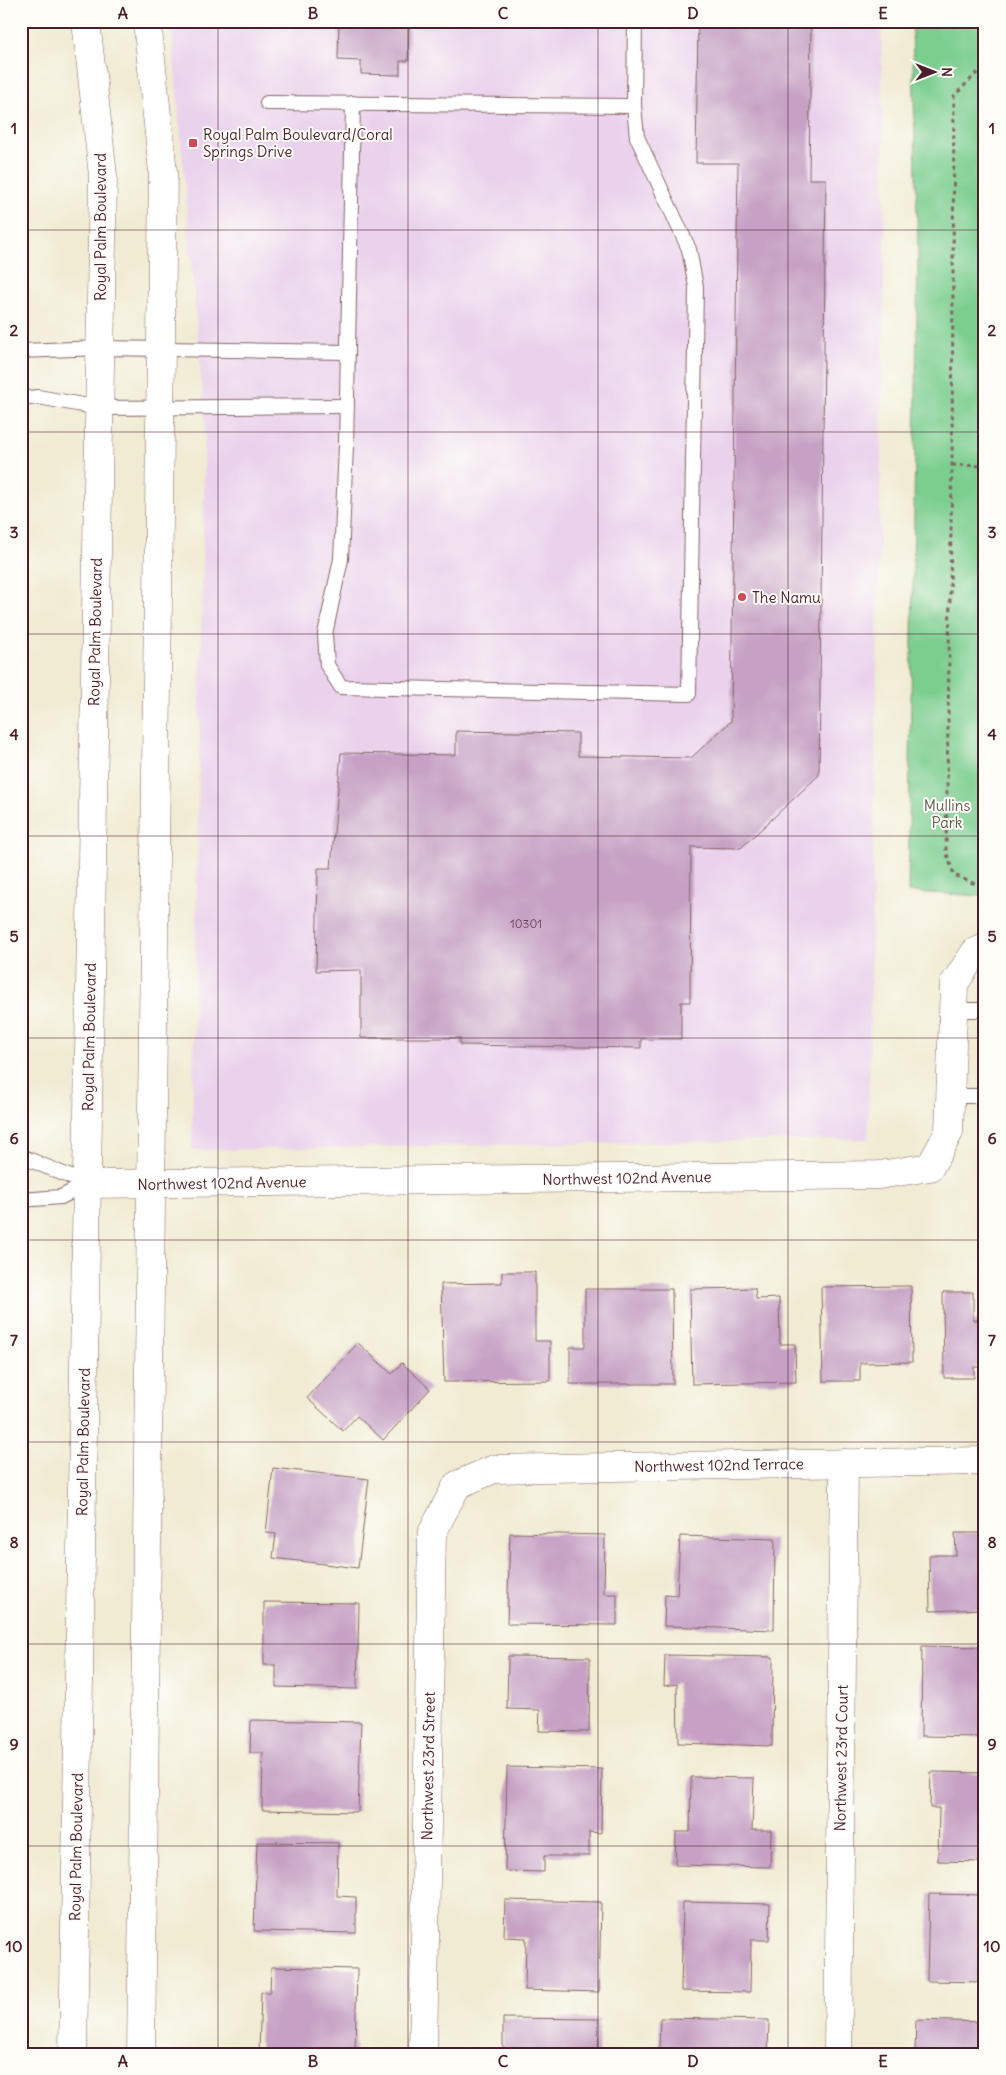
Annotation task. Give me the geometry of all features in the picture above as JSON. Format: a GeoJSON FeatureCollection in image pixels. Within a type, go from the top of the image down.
{"type":"FeatureCollection","features":[{"type":"Feature","properties":{"kind":"main road","name":"Royal Palm Boulevard"},"geometry":{"type":"LineString","coordinates":[[73,2054],[103,176],[86,21]]}},
{"type":"Feature","properties":{"kind":"main road"},"geometry":{"type":"LineString","coordinates":[[141,2054],[163,172],[147,21]]}},
{"type":"Feature","properties":{"kind":"main road","name":"Northwest 102nd Avenue"},"geometry":{"type":"LineString","coordinates":[[86,1184],[879,1176],[930,1168],[949,1132],[954,984],[975,952],[985,948]]}},
{"type":"Feature","properties":{"kind":"main road","name":"Northwest 102nd Terrace"},"geometry":{"type":"LineString","coordinates":[[457,1485],[494,1469],[985,1461]]}},
{"type":"Feature","properties":{"kind":"main road","name":"Northwest 23rd Court"},"geometry":{"type":"LineString","coordinates":[[838,2054],[844,1463]]}},
{"type":"Feature","properties":{"kind":"main road","name":"Northwest 23rd Street"},"geometry":{"type":"LineString","coordinates":[[423,2054],[432,1533],[457,1485]]}},
{"type":"Feature","properties":{"kind":"lane"},"geometry":{"type":"LineString","coordinates":[[353,103],[347,406],[341,560],[325,634],[327,665],[341,687],[689,694],[696,287],[689,249],[637,138],[634,106],[635,21]]}},
{"type":"Feature","properties":{"kind":"lane"},"geometry":{"type":"LineString","coordinates":[[267,103],[634,106]]}},
{"type":"Feature","properties":{"kind":"lane"},"geometry":{"type":"LineString","coordinates":[[21,351],[162,348],[348,352]]}},
{"type":"Feature","properties":{"kind":"lane"},"geometry":{"type":"LineString","coordinates":[[21,399],[38,397],[99,408],[347,406]]}},
{"type":"Feature","properties":{"kind":"lane"},"geometry":{"type":"LineString","coordinates":[[953,1010],[985,1010]]}},
{"type":"Feature","properties":{"kind":"lane"},"geometry":{"type":"LineString","coordinates":[[950,1096],[985,1096]]}},
{"type":"Feature","properties":{"kind":"lane"},"geometry":{"type":"LineString","coordinates":[[21,1156],[86,1184]]}},
{"type":"Feature","properties":{"kind":"lane"},"geometry":{"type":"LineString","coordinates":[[21,1200],[61,1197],[86,1184]]}},
{"type":"Feature","properties":{"kind":"path"},"geometry":{"type":"LineString","coordinates":[[985,70],[979,71],[954,96],[952,465],[946,851],[954,875],[980,886],[985,886]]}},
{"type":"Feature","properties":{"kind":"path"},"geometry":{"type":"LineString","coordinates":[[952,465],[985,466]]}},
{"type":"Feature","properties":{"kind":"shaded area"},"geometry":{"type":"Polygon","coordinates":[[[171,21],[881,21],[885,244],[868,1139],[192,1150],[205,425],[171,21]]]}},
{"type":"Feature","properties":{"kind":"green space","name":"Mullins Park"},"geometry":{"type":"Polygon","coordinates":[[[912,21],[985,21],[985,896],[908,892],[918,255],[912,21]]]}},
{"type":"Feature","properties":{"kind":"building"},"geometry":{"type":"Polygon","coordinates":[[[339,21],[422,21],[422,24],[409,24],[408,61],[400,61],[400,75],[361,74],[361,61],[338,60],[339,21]]]}},
{"type":"Feature","properties":{"kind":"building"},"geometry":{"type":"Polygon","coordinates":[[[698,21],[811,21],[809,179],[826,179],[819,775],[741,848],[691,847],[690,1002],[681,1002],[681,1039],[641,1039],[641,1048],[460,1045],[460,1038],[361,1038],[361,970],[316,971],[318,868],[331,868],[341,753],[456,755],[456,731],[578,733],[578,756],[691,758],[731,721],[738,163],[696,163],[698,21]]]}},
{"type":"Feature","properties":{"kind":"building"},"geometry":{"type":"Polygon","coordinates":[[[502,1272],[535,1272],[535,1341],[550,1341],[550,1381],[444,1382],[441,1284],[502,1283],[502,1272]]]}},
{"type":"Feature","properties":{"kind":"building"},"geometry":{"type":"Polygon","coordinates":[[[911,1286],[912,1362],[860,1363],[860,1381],[823,1381],[821,1287],[911,1286]]]}},
{"type":"Feature","properties":{"kind":"building"},"geometry":{"type":"Polygon","coordinates":[[[755,1288],[756,1299],[779,1298],[780,1344],[795,1344],[796,1382],[692,1384],[690,1289],[755,1288]]]}},
{"type":"Feature","properties":{"kind":"building"},"geometry":{"type":"Polygon","coordinates":[[[585,1289],[672,1289],[673,1384],[570,1384],[570,1347],[585,1347],[585,1289]]]}},
{"type":"Feature","properties":{"kind":"building"},"geometry":{"type":"Polygon","coordinates":[[[943,1292],[973,1292],[973,1320],[985,1320],[985,1367],[974,1367],[974,1378],[944,1378],[943,1292]]]}},
{"type":"Feature","properties":{"kind":"building"},"geometry":{"type":"Polygon","coordinates":[[[358,1343],[392,1374],[402,1363],[430,1389],[383,1440],[357,1416],[343,1431],[307,1398],[358,1343]]]}},
{"type":"Feature","properties":{"kind":"building"},"geometry":{"type":"Polygon","coordinates":[[[273,1468],[369,1479],[358,1568],[273,1558],[276,1534],[266,1533],[273,1468]]]}},
{"type":"Feature","properties":{"kind":"building"},"geometry":{"type":"Polygon","coordinates":[[[510,1533],[605,1535],[604,1594],[617,1594],[617,1625],[507,1624],[510,1533]]]}},
{"type":"Feature","properties":{"kind":"building"},"geometry":{"type":"Polygon","coordinates":[[[955,1533],[985,1533],[985,1609],[930,1611],[929,1555],[956,1555],[955,1533]]]}},
{"type":"Feature","properties":{"kind":"building"},"geometry":{"type":"Polygon","coordinates":[[[680,1536],[775,1539],[774,1630],[664,1626],[665,1594],[677,1595],[680,1536]]]}},
{"type":"Feature","properties":{"kind":"building"},"geometry":{"type":"Polygon","coordinates":[[[264,1602],[359,1603],[357,1689],[276,1687],[276,1665],[264,1665],[264,1602]]]}},
{"type":"Feature","properties":{"kind":"building"},"geometry":{"type":"Polygon","coordinates":[[[922,1646],[985,1647],[985,1737],[921,1736],[922,1646]]]}},
{"type":"Feature","properties":{"kind":"building"},"geometry":{"type":"Polygon","coordinates":[[[665,1655],[773,1657],[772,1746],[678,1743],[677,1684],[664,1686],[665,1655]]]}},
{"type":"Feature","properties":{"kind":"building"},"geometry":{"type":"Polygon","coordinates":[[[508,1656],[590,1657],[589,1732],[539,1731],[540,1710],[507,1709],[508,1656]]]}},
{"type":"Feature","properties":{"kind":"building"},"geometry":{"type":"Polygon","coordinates":[[[251,1720],[361,1722],[358,1812],[262,1810],[263,1753],[250,1753],[251,1720]]]}},
{"type":"Feature","properties":{"kind":"building"},"geometry":{"type":"Polygon","coordinates":[[[507,1767],[602,1769],[601,1833],[589,1832],[589,1856],[544,1856],[544,1872],[505,1871],[507,1767]]]}},
{"type":"Feature","properties":{"kind":"building"},"geometry":{"type":"Polygon","coordinates":[[[931,1772],[985,1773],[985,1862],[938,1861],[939,1808],[930,1808],[931,1772]]]}},
{"type":"Feature","properties":{"kind":"building"},"geometry":{"type":"Polygon","coordinates":[[[691,1777],[754,1778],[752,1830],[771,1830],[770,1867],[675,1865],[676,1832],[690,1832],[691,1777]]]}},
{"type":"Feature","properties":{"kind":"building"},"geometry":{"type":"Polygon","coordinates":[[[257,1842],[338,1843],[337,1896],[356,1897],[356,1933],[254,1931],[257,1842]]]}},
{"type":"Feature","properties":{"kind":"building"},"geometry":{"type":"Polygon","coordinates":[[[929,1894],[985,1895],[985,1982],[927,1981],[929,1894]]]}},
{"type":"Feature","properties":{"kind":"building"},"geometry":{"type":"Polygon","coordinates":[[[505,1900],[601,1902],[599,1992],[525,1990],[526,1938],[504,1937],[505,1900]]]}},
{"type":"Feature","properties":{"kind":"building"},"geometry":{"type":"Polygon","coordinates":[[[683,1902],[770,1904],[769,1940],[751,1940],[750,1992],[681,1991],[683,1902]]]}},
{"type":"Feature","properties":{"kind":"building"},"geometry":{"type":"Polygon","coordinates":[[[271,1967],[357,1969],[355,2054],[259,2054],[261,1992],[270,1992],[271,1967]]]}},
{"type":"Feature","properties":{"kind":"building"},"geometry":{"type":"Polygon","coordinates":[[[503,2018],[599,2019],[598,2054],[503,2054],[503,2018]]]}},
{"type":"Feature","properties":{"kind":"building"},"geometry":{"type":"Polygon","coordinates":[[[660,2018],[769,2020],[768,2054],[673,2054],[674,2050],[659,2050],[660,2018]]]}},
{"type":"Feature","properties":{"kind":"building"},"geometry":{"type":"Polygon","coordinates":[[[916,2020],[985,2022],[985,2054],[915,2054],[916,2020]]]}},
{"type":"Feature","properties":{"kind":"place","name":"Royal Palm Boulevard/Coral Springs Drive"},"geometry":{"type":"Point","coordinates":[193,143]}},
{"type":"Feature","properties":{"kind":"place","name":"The Namu"},"geometry":{"type":"Point","coordinates":[742,597]}}]}
